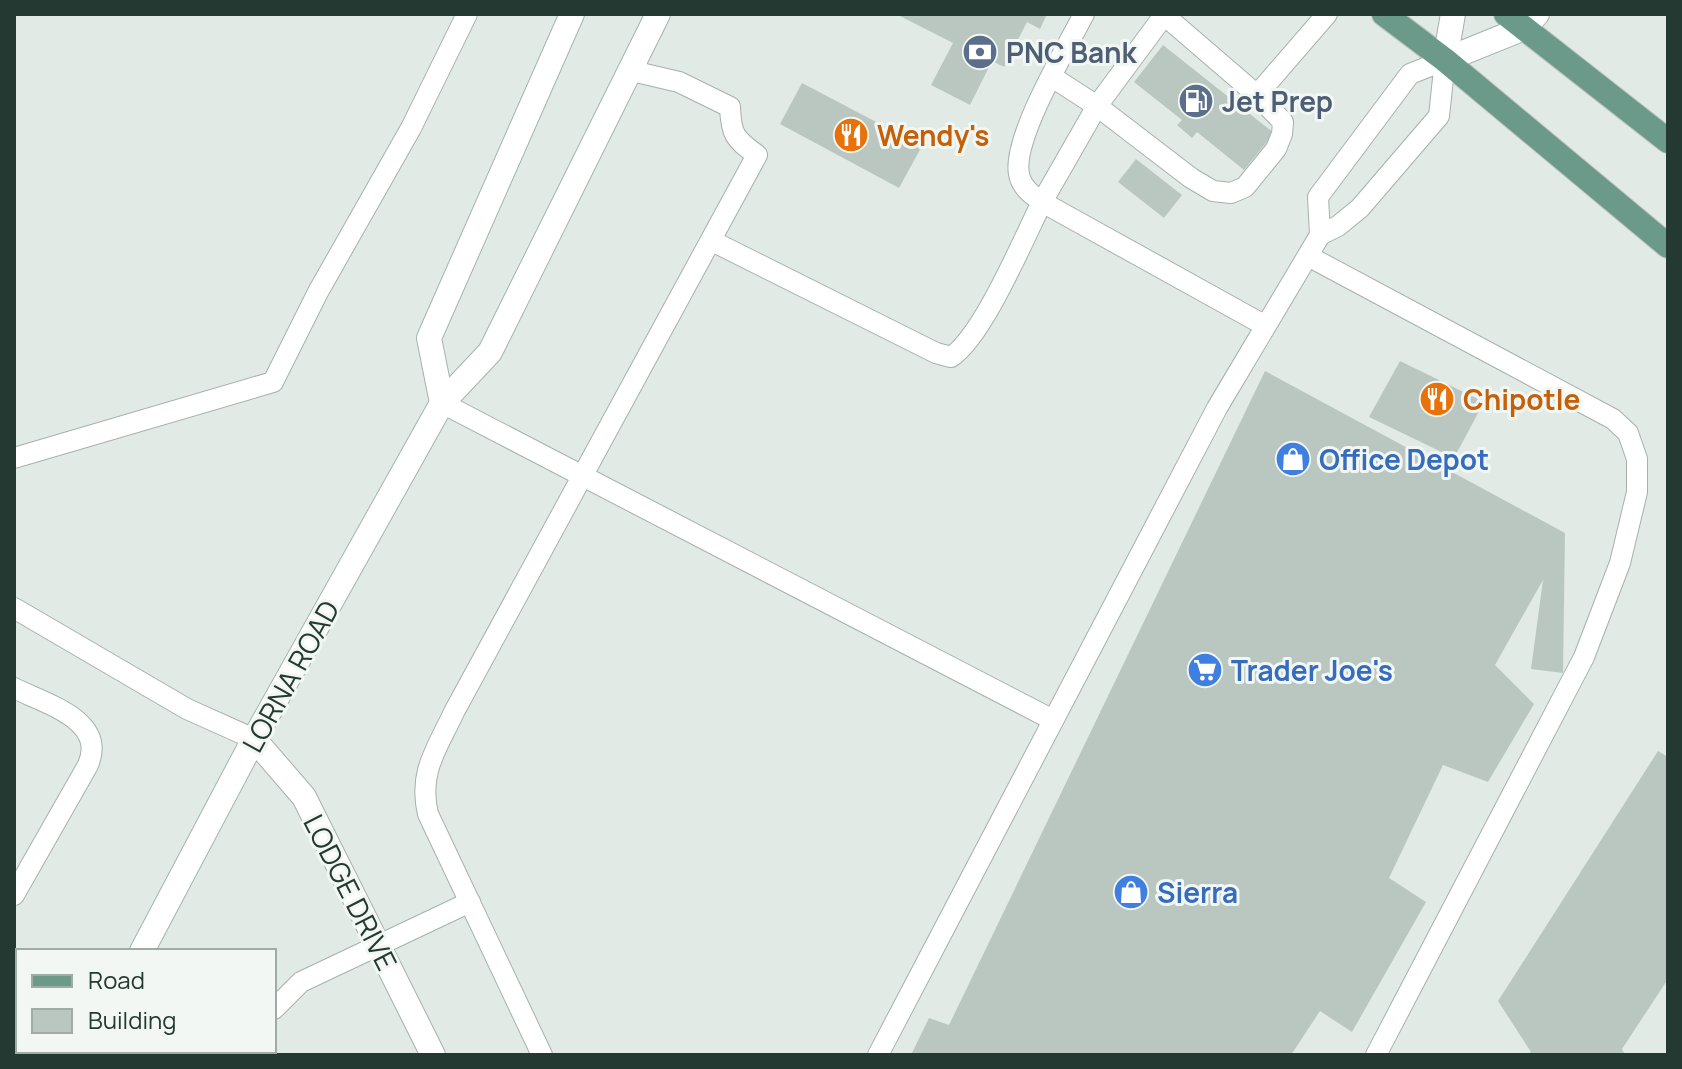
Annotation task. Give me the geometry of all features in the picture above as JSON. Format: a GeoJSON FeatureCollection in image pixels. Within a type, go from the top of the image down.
{"type":"FeatureCollection","features":[{"type":"Feature","properties":{"kind":"main road"},"geometry":{"type":"LineString","coordinates":[[1384,14],[1445,60],[1668,246]]}},
{"type":"Feature","properties":{"kind":"main road"},"geometry":{"type":"LineString","coordinates":[[1522,19],[1668,141]]}},
{"type":"Feature","properties":{"kind":"street"},"geometry":{"type":"LineString","coordinates":[[442,403],[429,338],[572,14]]}},
{"type":"Feature","properties":{"kind":"street","name":"LORNA ROAD"},"geometry":{"type":"LineString","coordinates":[[143,949],[254,739],[442,403],[490,352],[658,14]]}},
{"type":"Feature","properties":{"kind":"street"},"geometry":{"type":"LineString","coordinates":[[1445,60],[1453,14]]}},
{"type":"Feature","properties":{"kind":"street"},"geometry":{"type":"LineString","coordinates":[[1445,60],[1522,19]]}},
{"type":"Feature","properties":{"kind":"street","name":"LODGE DRIVE"},"geometry":{"type":"LineString","coordinates":[[254,739],[304,797],[433,1055]]}},
{"type":"Feature","properties":{"kind":"lane"},"geometry":{"type":"LineString","coordinates":[[14,458],[273,382],[318,292],[411,128],[467,14]]}},
{"type":"Feature","properties":{"kind":"lane"},"geometry":{"type":"LineString","coordinates":[[1084,14],[1023,137],[1018,162],[1019,177],[1026,190],[1042,202],[1264,325]]}},
{"type":"Feature","properties":{"kind":"lane"},"geometry":{"type":"LineString","coordinates":[[1257,95],[1327,14]]}},
{"type":"Feature","properties":{"kind":"lane"},"geometry":{"type":"LineString","coordinates":[[712,241],[936,353],[951,357],[963,349],[996,296],[1042,202],[1097,106],[1164,15],[1257,95],[1283,122],[1282,134],[1276,149],[1245,187],[1231,193],[1213,191],[1191,178],[1097,106],[1052,77]]}},
{"type":"Feature","properties":{"kind":"lane"},"geometry":{"type":"LineString","coordinates":[[878,1055],[1189,460],[1264,325],[1320,235],[1318,197],[1410,74],[1445,60],[1439,116],[1360,208],[1338,226],[1320,235]]}},
{"type":"Feature","properties":{"kind":"lane"},"geometry":{"type":"LineString","coordinates":[[542,1055],[428,814],[423,795],[425,774],[454,712],[757,155],[736,139],[730,126],[730,107],[679,82],[632,71]]}},
{"type":"Feature","properties":{"kind":"lane"},"geometry":{"type":"LineString","coordinates":[[1308,256],[1613,419],[1628,433],[1637,459],[1637,492],[1620,563],[1584,657],[1376,1055]]}},
{"type":"Feature","properties":{"kind":"lane"},"geometry":{"type":"LineString","coordinates":[[442,403],[1053,720]]}},
{"type":"Feature","properties":{"kind":"lane"},"geometry":{"type":"LineString","coordinates":[[14,608],[187,709],[254,739]]}},
{"type":"Feature","properties":{"kind":"lane"},"geometry":{"type":"LineString","coordinates":[[14,688],[79,722],[88,731],[92,754],[14,895]]}},
{"type":"Feature","properties":{"kind":"lane"},"geometry":{"type":"LineString","coordinates":[[276,1007],[301,982],[470,902]]}},
{"type":"Feature","properties":{"kind":"building","name":"PNC Bank"},"geometry":{"type":"Polygon","coordinates":[[[896,14],[1047,14],[1040,29],[1027,22],[1004,67],[992,61],[970,105],[931,85],[953,43],[896,14]]]}},
{"type":"Feature","properties":{"kind":"building","name":"Jet Prep"},"geometry":{"type":"Polygon","coordinates":[[[1163,45],[1274,133],[1244,170],[1197,132],[1192,138],[1177,125],[1182,120],[1134,82],[1163,45]]]}},
{"type":"Feature","properties":{"kind":"building","name":"Wendy's"},"geometry":{"type":"Polygon","coordinates":[[[802,83],[922,146],[899,188],[780,124],[802,83]]]}},
{"type":"Feature","properties":{"kind":"building"},"geometry":{"type":"Polygon","coordinates":[[[1136,159],[1182,195],[1164,218],[1118,182],[1136,159]]]}},
{"type":"Feature","properties":{"kind":"building"},"geometry":{"type":"Polygon","coordinates":[[[1400,361],[1484,402],[1454,458],[1369,417],[1400,361]]]}},
{"type":"Feature","properties":{"kind":"building"},"geometry":{"type":"Polygon","coordinates":[[[1265,371],[1565,533],[1563,673],[1531,669],[1543,580],[1495,665],[1534,704],[1488,782],[1443,765],[1389,878],[1426,902],[1352,1032],[1320,1011],[1291,1055],[911,1055],[929,1018],[949,1025],[1265,371]]]}},
{"type":"Feature","properties":{"kind":"building"},"geometry":{"type":"Polygon","coordinates":[[[1658,751],[1668,757],[1668,979],[1622,1049],[1625,1055],[1525,1055],[1531,1052],[1498,1001],[1658,751]]]}},
{"type":"Feature","properties":{"kind":"place","name":"PNC Bank"},"geometry":{"type":"Point","coordinates":[980,52]}},
{"type":"Feature","properties":{"kind":"place","name":"Jet Prep"},"geometry":{"type":"Point","coordinates":[1196,101]}},
{"type":"Feature","properties":{"kind":"place","name":"Wendy's"},"geometry":{"type":"Point","coordinates":[851,135]}},
{"type":"Feature","properties":{"kind":"place","name":"Chipotle"},"geometry":{"type":"Point","coordinates":[1437,399]}},
{"type":"Feature","properties":{"kind":"place","name":"Office Depot"},"geometry":{"type":"Point","coordinates":[1293,459]}},
{"type":"Feature","properties":{"kind":"place","name":"Trader Joe's"},"geometry":{"type":"Point","coordinates":[1205,670]}},
{"type":"Feature","properties":{"kind":"place","name":"Sierra"},"geometry":{"type":"Point","coordinates":[1131,892]}}]}
